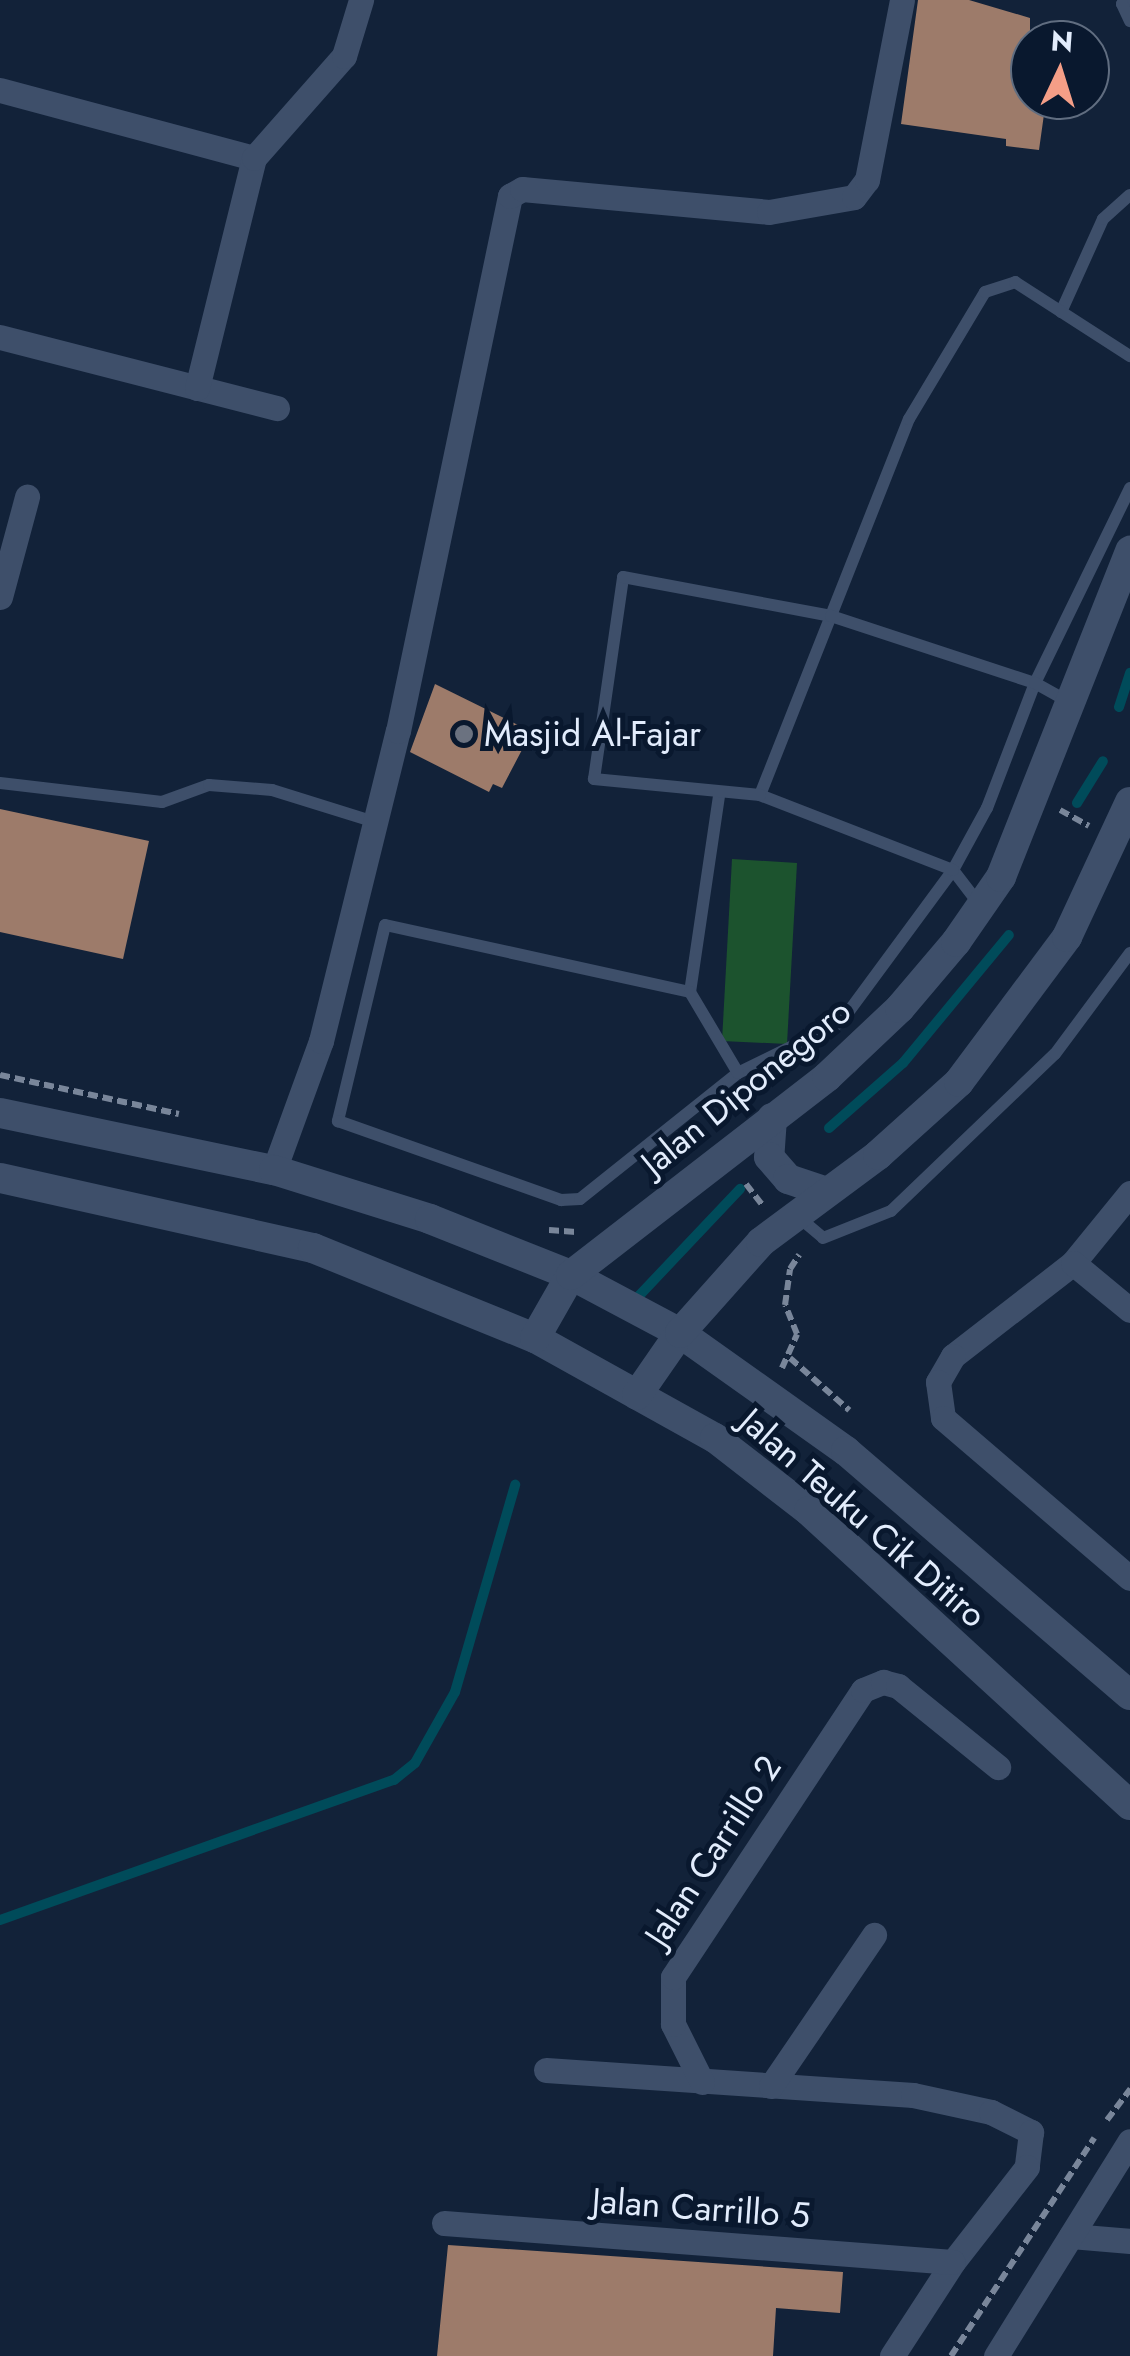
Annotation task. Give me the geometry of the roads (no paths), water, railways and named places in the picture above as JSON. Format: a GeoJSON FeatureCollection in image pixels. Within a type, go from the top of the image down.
{"type":"FeatureCollection","features":[{"type":"Feature","properties":{"kind":"main road","name":"Jalan Diponegoro"},"geometry":{"type":"LineString","coordinates":[[535,1338],[572,1275],[726,1157],[900,1008],[981,906],[1002,877],[1130,551]]}},
{"type":"Feature","properties":{"kind":"main road"},"geometry":{"type":"LineString","coordinates":[[637,1395],[680,1333],[787,1220],[827,1192],[959,1082],[1067,937],[1115,842],[1130,802]]}},
{"type":"Feature","properties":{"kind":"main road","name":"Jalan Teuku Cik Ditiro"},"geometry":{"type":"LineString","coordinates":[[0,1113],[274,1170],[572,1275],[680,1333],[846,1451],[1130,1695]]}},
{"type":"Feature","properties":{"kind":"main road"},"geometry":{"type":"LineString","coordinates":[[772,1118],[768,1157],[788,1178],[827,1192]]}},
{"type":"Feature","properties":{"kind":"main road","name":"Jalan Teuku Cik Ditiro"},"geometry":{"type":"LineString","coordinates":[[0,1178],[313,1248],[535,1338],[715,1438],[809,1511],[1130,1805]]}},
{"type":"Feature","properties":{"kind":"street"},"geometry":{"type":"LineString","coordinates":[[197,388],[254,158],[344,56],[362,0]]}},
{"type":"Feature","properties":{"kind":"street"},"geometry":{"type":"LineString","coordinates":[[274,1170],[321,1041],[375,822],[510,196],[522,189],[769,212],[854,197],[867,180],[902,0]]}},
{"type":"Feature","properties":{"kind":"street"},"geometry":{"type":"LineString","coordinates":[[0,90],[254,158]]}},
{"type":"Feature","properties":{"kind":"street"},"geometry":{"type":"LineString","coordinates":[[0,337],[277,408]]}},
{"type":"Feature","properties":{"kind":"street"},"geometry":{"type":"LineString","coordinates":[[0,596],[27,497]]}},
{"type":"Feature","properties":{"kind":"street"},"geometry":{"type":"LineString","coordinates":[[1130,1193],[1074,1263],[953,1356],[938,1382],[943,1418],[1130,1578]]}},
{"type":"Feature","properties":{"kind":"street"},"geometry":{"type":"LineString","coordinates":[[1074,1263],[1130,1310]]}},
{"type":"Feature","properties":{"kind":"street","name":"Jalan Carrillo 2"},"geometry":{"type":"LineString","coordinates":[[702,2082],[673,2024],[677,1967],[862,1690],[883,1682],[898,1686],[998,1767]]}},
{"type":"Feature","properties":{"kind":"street"},"geometry":{"type":"LineString","coordinates":[[771,2086],[874,1935]]}},
{"type":"Feature","properties":{"kind":"street"},"geometry":{"type":"LineString","coordinates":[[546,2070],[913,2095],[1014,2120],[1031,2132],[1027,2166],[953,2262],[892,2356]]}},
{"type":"Feature","properties":{"kind":"street"},"geometry":{"type":"LineString","coordinates":[[996,2356],[1130,2141]]}},
{"type":"Feature","properties":{"kind":"street","name":"Jalan Carrillo 5"},"geometry":{"type":"LineString","coordinates":[[444,2223],[953,2262]]}},
{"type":"Feature","properties":{"kind":"street"},"geometry":{"type":"LineString","coordinates":[[1071,2236],[1130,2241]]}},
{"type":"Feature","properties":{"kind":"lane"},"geometry":{"type":"LineString","coordinates":[[1130,0],[1122,4],[1130,22]]}},
{"type":"Feature","properties":{"kind":"lane"},"geometry":{"type":"LineString","coordinates":[[1061,312],[1104,219],[1130,195]]}},
{"type":"Feature","properties":{"kind":"lane"},"geometry":{"type":"LineString","coordinates":[[760,794],[909,420],[984,292],[1015,282],[1130,356]]}},
{"type":"Feature","properties":{"kind":"lane"},"geometry":{"type":"LineString","coordinates":[[690,992],[385,926],[338,1121],[562,1200],[580,1199],[738,1074],[841,1022],[953,870],[987,808],[1035,683],[1130,488]]}},
{"type":"Feature","properties":{"kind":"lane"},"geometry":{"type":"LineString","coordinates":[[981,906],[953,870],[760,794],[718,796],[594,779],[623,578],[831,616],[1035,683],[1072,703]]}},
{"type":"Feature","properties":{"kind":"lane"},"geometry":{"type":"LineString","coordinates":[[0,783],[162,802],[208,785],[272,790],[375,822]]}},
{"type":"Feature","properties":{"kind":"lane"},"geometry":{"type":"LineString","coordinates":[[718,796],[690,992],[738,1074]]}},
{"type":"Feature","properties":{"kind":"lane"},"geometry":{"type":"LineString","coordinates":[[787,1220],[823,1238],[891,1211],[1055,1054],[1130,953]]}},
{"type":"Feature","properties":{"kind":"waterway"},"geometry":{"type":"LineString","coordinates":[[1119,707],[1130,673]]}},
{"type":"Feature","properties":{"kind":"waterway"},"geometry":{"type":"LineString","coordinates":[[1077,803],[1103,761]]}},
{"type":"Feature","properties":{"kind":"waterway"},"geometry":{"type":"LineString","coordinates":[[829,1128],[903,1063],[1009,935]]}},
{"type":"Feature","properties":{"kind":"waterway"},"geometry":{"type":"LineString","coordinates":[[635,1300],[740,1189]]}},
{"type":"Feature","properties":{"kind":"waterway"},"geometry":{"type":"LineString","coordinates":[[0,1920],[394,1780],[415,1763],[455,1692],[515,1485]]}},
{"type":"Feature","properties":{"kind":"place","name":"Masjid Al-Fajar"},"geometry":{"type":"Point","coordinates":[464,734]}}]}
